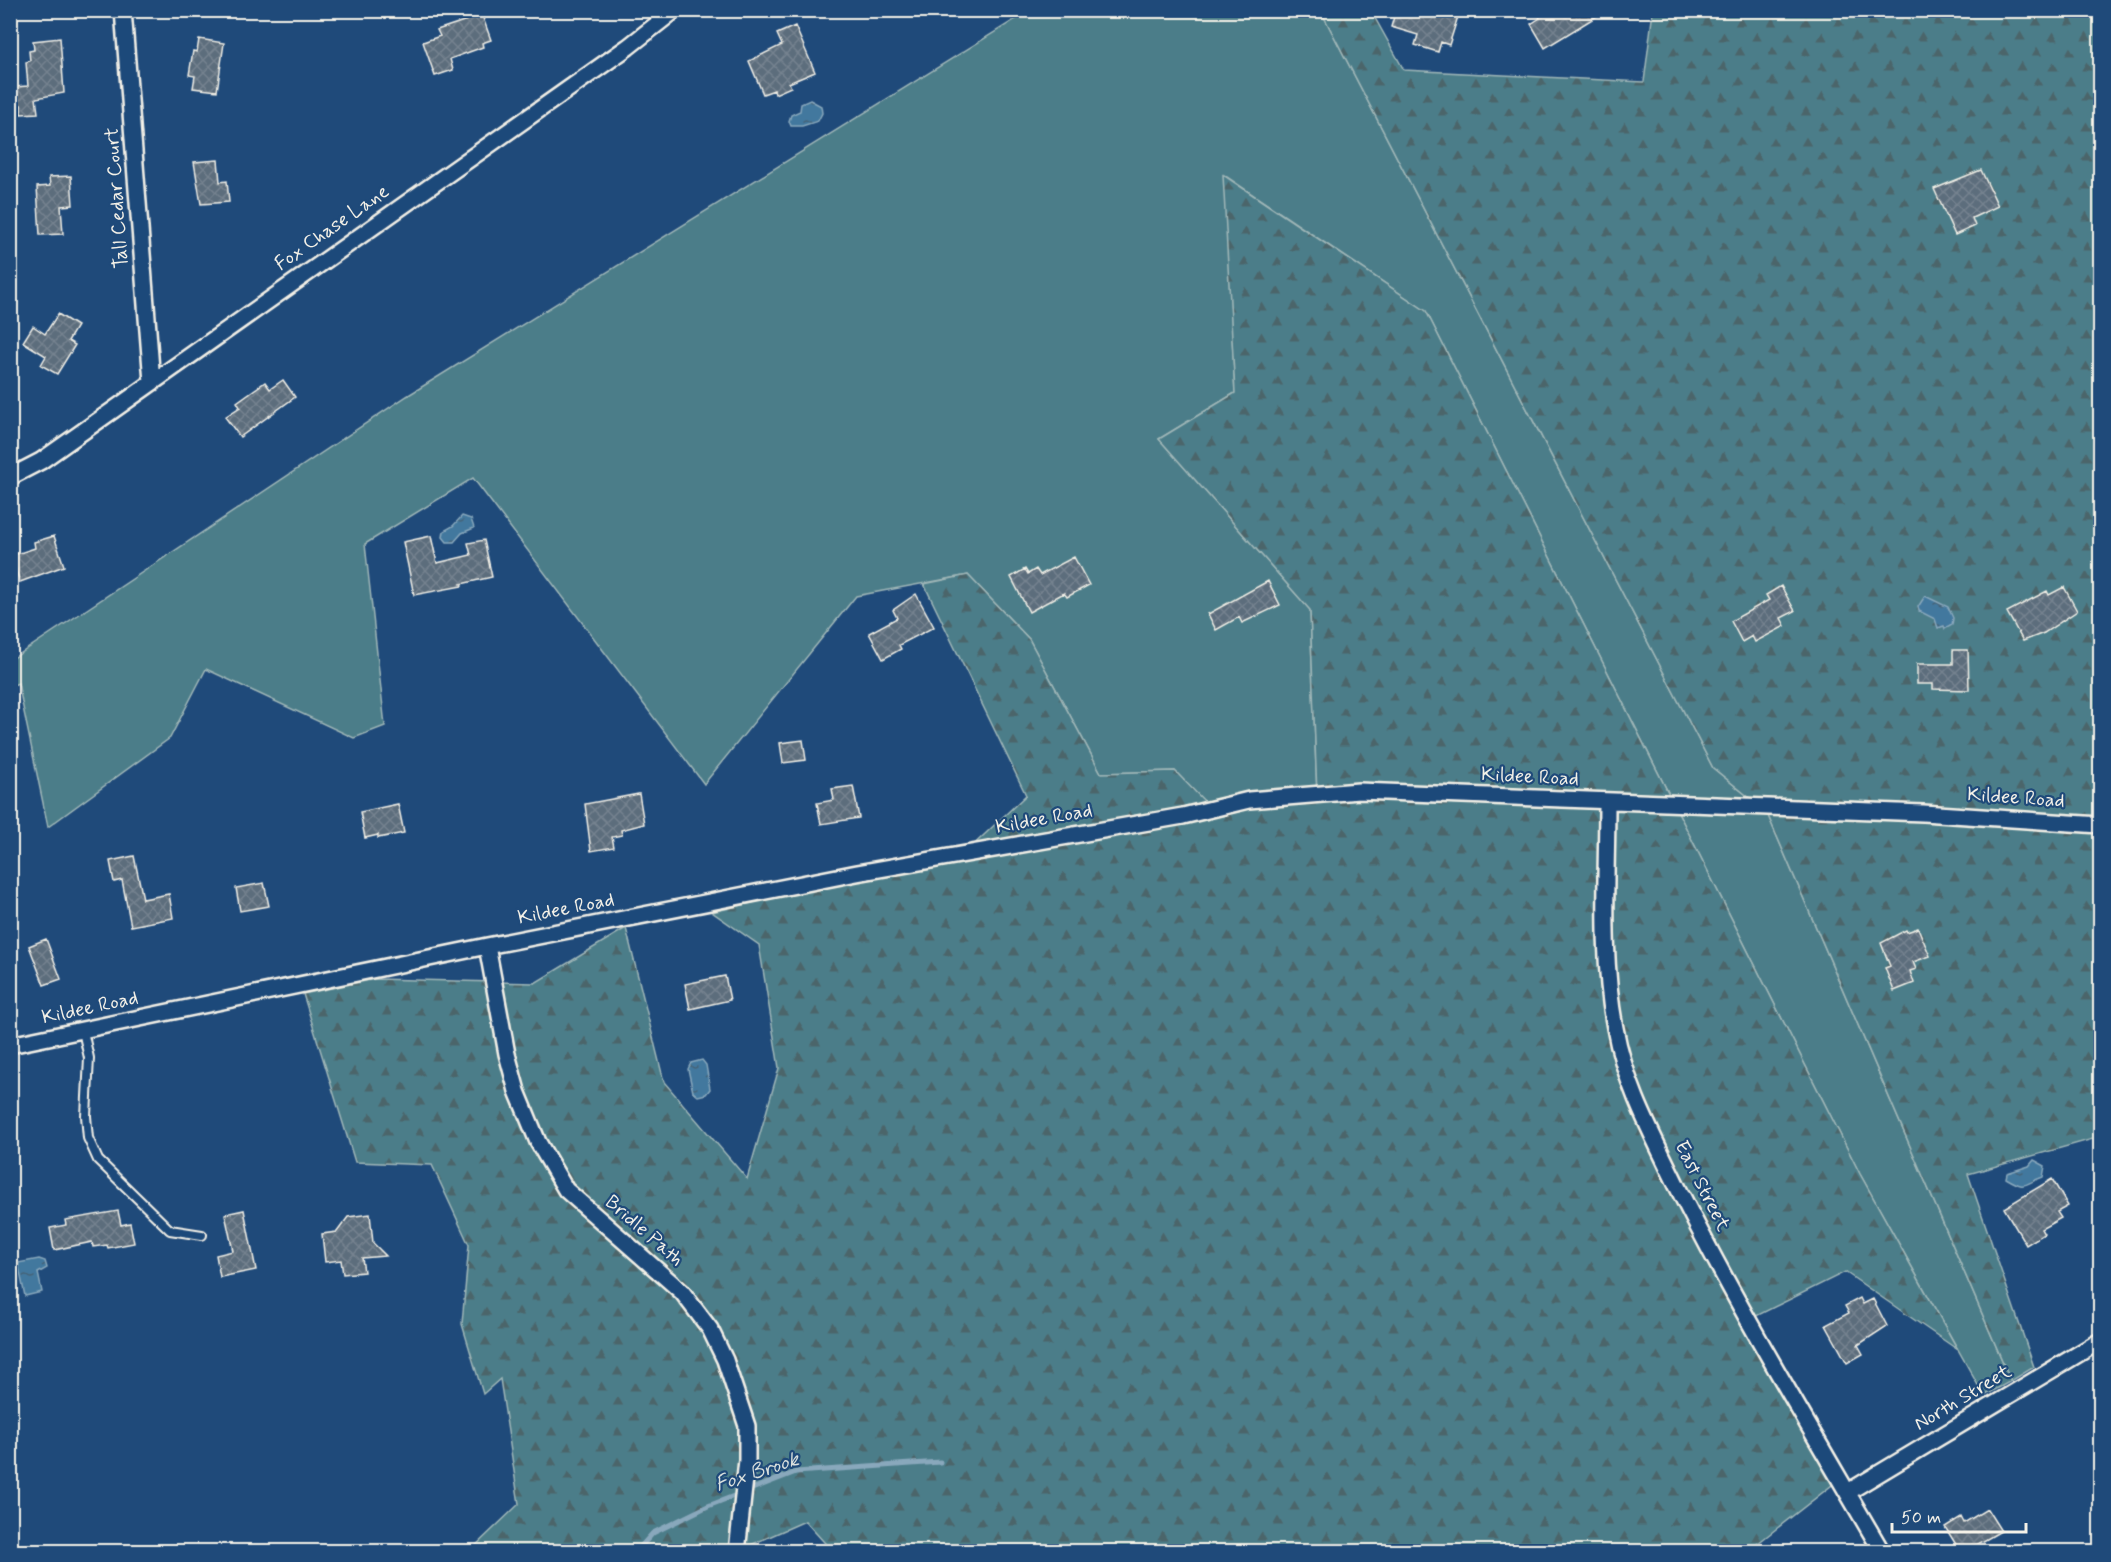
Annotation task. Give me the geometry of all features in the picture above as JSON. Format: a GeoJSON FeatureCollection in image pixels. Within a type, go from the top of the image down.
{"type":"FeatureCollection","features":[{"type":"Feature","properties":{"kind":"street","name":"Tall Cedar Court"},"geometry":{"type":"LineString","coordinates":[[123,10],[152,382]]}},
{"type":"Feature","properties":{"kind":"street","name":"Fox Chase Lane"},"geometry":{"type":"LineString","coordinates":[[10,477],[41,460],[628,47],[675,10]]}},
{"type":"Feature","properties":{"kind":"street","name":"Kildee Road"},"geometry":{"type":"LineString","coordinates":[[10,1045],[488,946],[857,873],[1183,816],[1249,800],[1359,791],[1923,813],[2100,825]]}},
{"type":"Feature","properties":{"kind":"street","name":"East Street"},"geometry":{"type":"LineString","coordinates":[[1607,802],[1607,971],[1615,1029],[1624,1065],[1639,1107],[1699,1229],[1766,1352],[1882,1551]]}},
{"type":"Feature","properties":{"kind":"street","name":"Bridle Path"},"geometry":{"type":"LineString","coordinates":[[488,946],[509,1064],[517,1091],[538,1142],[566,1190],[682,1292],[710,1329],[725,1360],[747,1426],[743,1512],[737,1551]]}},
{"type":"Feature","properties":{"kind":"street","name":"North Street"},"geometry":{"type":"LineString","coordinates":[[1848,1492],[2100,1341]]}},
{"type":"Feature","properties":{"kind":"lane"},"geometry":{"type":"LineString","coordinates":[[82,1031],[89,1058],[86,1116],[88,1138],[98,1160],[170,1230],[202,1235]]}},
{"type":"Feature","properties":{"kind":"green space"},"geometry":{"type":"Polygon","coordinates":[[[1029,11],[1321,11],[1713,768],[1766,811],[2011,1381],[1984,1396],[1860,1174],[1426,311],[1224,175],[1235,393],[1159,439],[1310,610],[1317,795],[1208,806],[1175,771],[1101,773],[1029,639],[968,575],[856,596],[704,784],[473,478],[365,544],[385,726],[354,738],[206,669],[170,738],[48,827],[18,683],[11,686],[10,656],[12,659],[407,396],[1029,11]]]}},
{"type":"Feature","properties":{"kind":"green space"},"geometry":{"type":"Polygon","coordinates":[[[1321,11],[1371,11],[1404,70],[1644,82],[1653,11],[2100,11],[2100,1137],[1968,1174],[2034,1367],[2011,1381],[1766,811],[1713,768],[1321,11]]]}},
{"type":"Feature","properties":{"kind":"green space"},"geometry":{"type":"Polygon","coordinates":[[[1223,175],[1426,311],[1860,1174],[1958,1350],[1845,1272],[1750,1319],[1841,1478],[1748,1551],[833,1552],[805,1521],[737,1551],[470,1551],[519,1504],[500,1379],[483,1394],[462,1324],[469,1245],[432,1165],[355,1162],[303,994],[375,979],[535,983],[626,928],[664,1082],[747,1179],[779,1068],[759,945],[712,912],[964,854],[1026,795],[924,584],[968,575],[1029,639],[1101,773],[1175,771],[1209,806],[1317,795],[1310,610],[1159,439],[1235,393],[1223,175]]]}},
{"type":"Feature","properties":{"kind":"water"},"geometry":{"type":"Polygon","coordinates":[[[810,100],[821,106],[822,113],[818,121],[802,126],[791,126],[789,121],[791,115],[800,111],[801,104],[810,100]]]}},
{"type":"Feature","properties":{"kind":"water"},"geometry":{"type":"Polygon","coordinates":[[[462,516],[471,519],[474,528],[462,533],[454,542],[447,542],[443,537],[444,531],[453,526],[462,516]]]}},
{"type":"Feature","properties":{"kind":"water"},"geometry":{"type":"Polygon","coordinates":[[[1925,596],[1948,607],[1953,618],[1952,625],[1945,629],[1944,626],[1938,628],[1935,619],[1919,611],[1918,607],[1925,596]]]}},
{"type":"Feature","properties":{"kind":"water"},"geometry":{"type":"Polygon","coordinates":[[[702,1060],[706,1065],[710,1089],[706,1094],[698,1096],[693,1092],[688,1069],[691,1063],[702,1060]]]}},
{"type":"Feature","properties":{"kind":"water"},"geometry":{"type":"Polygon","coordinates":[[[2034,1160],[2045,1166],[2043,1177],[2025,1185],[2006,1178],[2007,1173],[2029,1166],[2034,1160]]]}},
{"type":"Feature","properties":{"kind":"water"},"geometry":{"type":"Polygon","coordinates":[[[39,1259],[45,1261],[47,1268],[38,1273],[42,1292],[25,1296],[18,1263],[39,1259]]]}},
{"type":"Feature","properties":{"kind":"building"},"geometry":{"type":"Polygon","coordinates":[[[1396,10],[1460,10],[1449,45],[1441,42],[1438,52],[1415,45],[1418,35],[1391,27],[1396,10]]]}},
{"type":"Feature","properties":{"kind":"building"},"geometry":{"type":"Polygon","coordinates":[[[1536,10],[1607,10],[1545,48],[1531,24],[1540,18],[1536,10]]]}},
{"type":"Feature","properties":{"kind":"building"},"geometry":{"type":"Polygon","coordinates":[[[482,15],[491,40],[482,43],[483,47],[450,59],[453,70],[435,76],[423,42],[440,36],[437,30],[482,15]]]}},
{"type":"Feature","properties":{"kind":"building"},"geometry":{"type":"Polygon","coordinates":[[[795,26],[815,72],[789,83],[791,87],[775,94],[774,90],[763,94],[749,61],[782,45],[777,34],[795,26]]]}},
{"type":"Feature","properties":{"kind":"building"},"geometry":{"type":"Polygon","coordinates":[[[60,38],[64,93],[36,98],[38,113],[21,114],[21,105],[16,105],[15,87],[28,86],[26,62],[30,61],[29,51],[34,50],[33,41],[60,38]]]}},
{"type":"Feature","properties":{"kind":"building"},"geometry":{"type":"Polygon","coordinates":[[[199,39],[224,43],[217,91],[193,88],[195,76],[189,75],[193,51],[197,52],[199,39]]]}},
{"type":"Feature","properties":{"kind":"building"},"geometry":{"type":"Polygon","coordinates":[[[218,160],[220,182],[227,181],[229,202],[201,204],[194,162],[218,160]]]}},
{"type":"Feature","properties":{"kind":"building"},"geometry":{"type":"Polygon","coordinates":[[[1981,170],[1998,206],[1972,218],[1975,226],[1955,235],[1934,189],[1981,170]]]}},
{"type":"Feature","properties":{"kind":"building"},"geometry":{"type":"Polygon","coordinates":[[[71,176],[73,205],[61,206],[63,234],[40,235],[37,187],[50,186],[49,177],[71,176]]]}},
{"type":"Feature","properties":{"kind":"building"},"geometry":{"type":"Polygon","coordinates":[[[58,314],[77,326],[68,341],[75,345],[57,374],[41,365],[46,356],[23,342],[33,326],[45,334],[58,314]]]}},
{"type":"Feature","properties":{"kind":"building"},"geometry":{"type":"Polygon","coordinates":[[[283,380],[295,397],[240,437],[225,417],[240,407],[237,402],[265,382],[270,389],[283,380]]]}},
{"type":"Feature","properties":{"kind":"building"},"geometry":{"type":"Polygon","coordinates":[[[54,536],[64,566],[20,582],[11,556],[35,548],[34,542],[54,536]]]}},
{"type":"Feature","properties":{"kind":"building"},"geometry":{"type":"Polygon","coordinates":[[[431,536],[437,563],[471,555],[468,543],[484,540],[492,577],[461,584],[462,586],[414,595],[403,542],[431,536]]]}},
{"type":"Feature","properties":{"kind":"building"},"geometry":{"type":"Polygon","coordinates":[[[1074,557],[1089,585],[1067,597],[1064,593],[1029,612],[1011,577],[1025,569],[1028,574],[1036,569],[1040,575],[1074,557]]]}},
{"type":"Feature","properties":{"kind":"building"},"geometry":{"type":"Polygon","coordinates":[[[1268,581],[1280,605],[1242,623],[1239,617],[1216,630],[1208,614],[1268,581]]]}},
{"type":"Feature","properties":{"kind":"building"},"geometry":{"type":"Polygon","coordinates":[[[1781,586],[1795,611],[1781,618],[1785,626],[1755,642],[1752,636],[1742,642],[1731,621],[1769,600],[1766,595],[1781,586]]]}},
{"type":"Feature","properties":{"kind":"building"},"geometry":{"type":"Polygon","coordinates":[[[2064,587],[2077,611],[2044,633],[2023,641],[2007,612],[2047,591],[2049,595],[2064,587]]]}},
{"type":"Feature","properties":{"kind":"building"},"geometry":{"type":"Polygon","coordinates":[[[916,594],[934,627],[899,645],[901,649],[883,659],[869,633],[897,618],[893,610],[916,594]]]}},
{"type":"Feature","properties":{"kind":"building"},"geometry":{"type":"Polygon","coordinates":[[[1953,650],[1968,650],[1969,690],[1933,689],[1933,684],[1917,684],[1917,664],[1953,664],[1953,650]]]}},
{"type":"Feature","properties":{"kind":"building"},"geometry":{"type":"Polygon","coordinates":[[[803,740],[806,760],[783,763],[780,743],[803,740]]]}},
{"type":"Feature","properties":{"kind":"building"},"geometry":{"type":"Polygon","coordinates":[[[853,786],[859,818],[821,824],[817,803],[834,800],[832,789],[853,786]]]}},
{"type":"Feature","properties":{"kind":"building"},"geometry":{"type":"Polygon","coordinates":[[[639,794],[644,824],[621,830],[622,835],[612,837],[614,847],[591,851],[585,804],[639,794]]]}},
{"type":"Feature","properties":{"kind":"building"},"geometry":{"type":"Polygon","coordinates":[[[398,804],[404,833],[365,838],[360,812],[398,804]]]}},
{"type":"Feature","properties":{"kind":"building"},"geometry":{"type":"Polygon","coordinates":[[[134,856],[143,899],[169,894],[173,918],[131,926],[122,880],[114,882],[110,861],[134,856]]]}},
{"type":"Feature","properties":{"kind":"building"},"geometry":{"type":"Polygon","coordinates":[[[264,883],[269,906],[240,911],[236,888],[264,883]]]}},
{"type":"Feature","properties":{"kind":"building"},"geometry":{"type":"Polygon","coordinates":[[[1918,928],[1930,956],[1913,962],[1916,969],[1910,971],[1914,983],[1894,991],[1885,968],[1890,966],[1881,943],[1906,930],[1907,932],[1918,928]]]}},
{"type":"Feature","properties":{"kind":"building"},"geometry":{"type":"Polygon","coordinates":[[[46,939],[61,979],[44,985],[29,946],[46,939]]]}},
{"type":"Feature","properties":{"kind":"building"},"geometry":{"type":"Polygon","coordinates":[[[725,976],[730,1000],[690,1009],[685,984],[725,976]]]}},
{"type":"Feature","properties":{"kind":"building"},"geometry":{"type":"Polygon","coordinates":[[[2052,1179],[2068,1206],[2057,1212],[2061,1218],[2041,1229],[2044,1234],[2026,1245],[2004,1208],[2052,1179]]]}},
{"type":"Feature","properties":{"kind":"building"},"geometry":{"type":"Polygon","coordinates":[[[244,1210],[256,1270],[220,1277],[216,1255],[233,1251],[225,1214],[244,1210]]]}},
{"type":"Feature","properties":{"kind":"building"},"geometry":{"type":"Polygon","coordinates":[[[118,1211],[121,1225],[130,1223],[134,1243],[108,1248],[107,1245],[93,1247],[92,1242],[54,1250],[50,1228],[66,1225],[65,1220],[118,1211]]]}},
{"type":"Feature","properties":{"kind":"building"},"geometry":{"type":"Polygon","coordinates":[[[370,1214],[373,1243],[386,1256],[362,1258],[364,1272],[343,1274],[341,1260],[325,1262],[322,1234],[337,1232],[348,1217],[370,1214]]]}},
{"type":"Feature","properties":{"kind":"building"},"geometry":{"type":"Polygon","coordinates":[[[1860,1298],[1863,1304],[1873,1299],[1887,1326],[1858,1345],[1863,1354],[1847,1363],[1826,1325],[1849,1313],[1845,1306],[1860,1298]]]}},
{"type":"Feature","properties":{"kind":"building"},"geometry":{"type":"Polygon","coordinates":[[[1987,1509],[2001,1531],[1966,1551],[1960,1551],[1945,1527],[1961,1517],[1964,1523],[1987,1509]]]}},
{"type":"Feature","properties":{"kind":"waterway","name":"Fox Brook"},"geometry":{"type":"LineString","coordinates":[[636,1552],[653,1533],[708,1506],[796,1472],[940,1462]]}}]}
